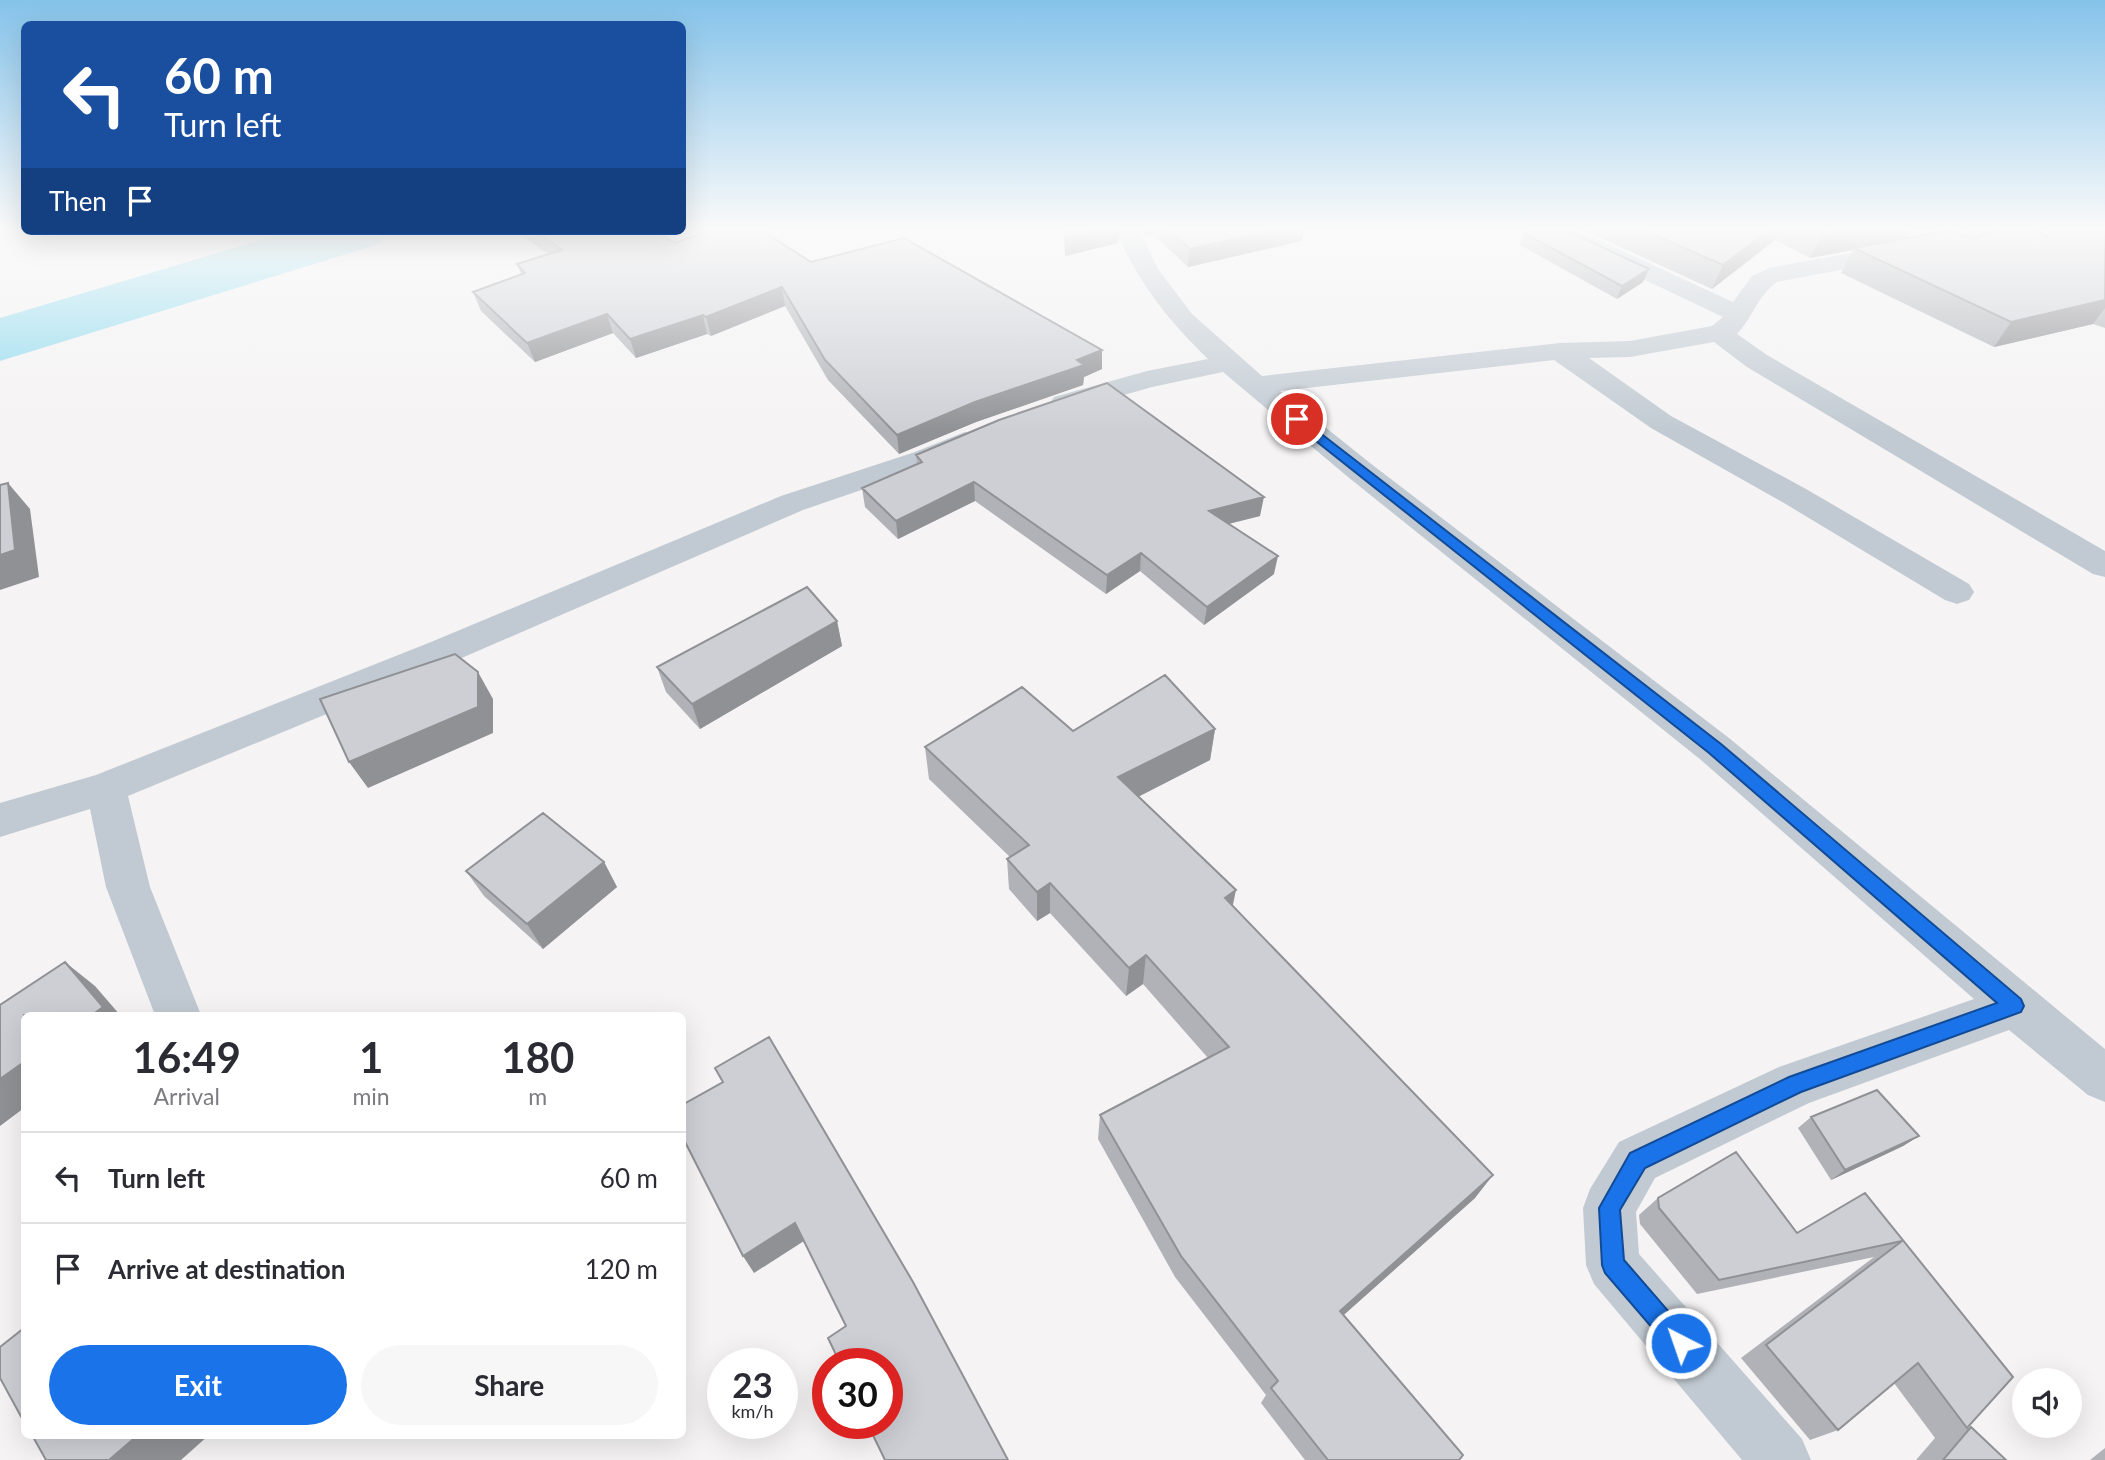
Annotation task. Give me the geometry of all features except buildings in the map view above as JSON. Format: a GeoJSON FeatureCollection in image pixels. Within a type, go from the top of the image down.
{"type":"FeatureCollection","features":[{"type":"Feature","properties":{"kind":"street"},"geometry":{"type":"LineString","coordinates":[[1166,296],[1176,310],[1242,374],[1715,748],[2015,1006],[2105,1079]]}},
{"type":"Feature","properties":{"kind":"street"},"geometry":{"type":"LineString","coordinates":[[1679,296],[1730,324]]}},
{"type":"Feature","properties":{"kind":"street"},"geometry":{"type":"LineString","coordinates":[[1038,413],[1087,395],[1147,379],[1560,351],[1630,349],[1730,324],[1750,296]]}},
{"type":"Feature","properties":{"kind":"street"},"geometry":{"type":"LineString","coordinates":[[1730,324],[1733,345],[1757,361],[2105,566]]}},
{"type":"Feature","properties":{"kind":"street"},"geometry":{"type":"LineString","coordinates":[[1560,351],[1661,422],[1795,496],[1957,592]]}},
{"type":"Feature","properties":{"kind":"street"},"geometry":{"type":"LineString","coordinates":[[0,820],[106,788],[444,651],[792,503],[926,458],[988,430]]}},
{"type":"Feature","properties":{"kind":"street"},"geometry":{"type":"LineString","coordinates":[[106,788],[128,887],[177,1012]]}},
{"type":"Feature","properties":{"kind":"street"},"geometry":{"type":"LineString","coordinates":[[1781,1460],[1613,1265],[1609,1208],[1637,1160],[1796,1084],[2015,1006]]}},
{"type":"Feature","properties":{"kind":"waterway"},"geometry":{"type":"LineString","coordinates":[[0,340],[144,296]]}},
{"type":"Feature","properties":{"kind":"route"},"geometry":{"type":"LineString","coordinates":[[1297,419],[1715,748],[2015,1006],[1796,1084],[1637,1160],[1609,1208],[1613,1265],[1681,1343]]}}]}
